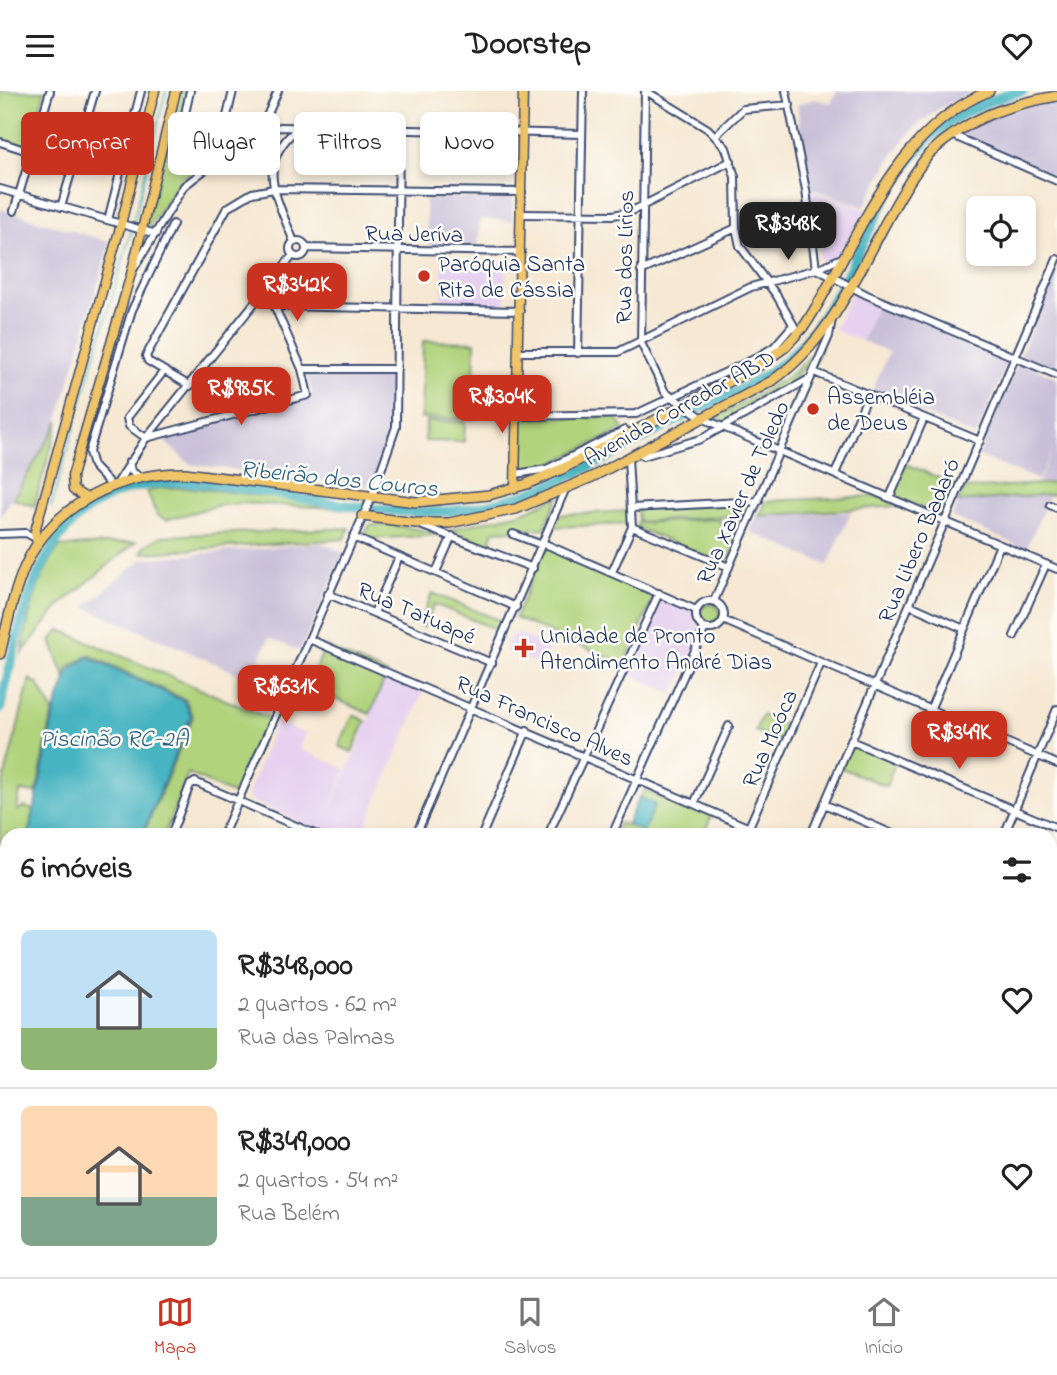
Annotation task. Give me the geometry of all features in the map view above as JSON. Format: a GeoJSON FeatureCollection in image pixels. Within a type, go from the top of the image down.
{"type":"FeatureCollection","features":[{"type":"Feature","properties":{"kind":"highway","name":"Avenida Corredor ABD"},"geometry":{"type":"LineString","coordinates":[[0,655],[17,588],[36,541],[87,498],[115,483],[140,477],[185,473],[371,498],[438,502],[515,488],[562,469],[625,435],[687,409],[756,363],[795,329],[835,278],[845,256],[910,147],[951,110],[989,91]]}},
{"type":"Feature","properties":{"kind":"highway","name":"Avenida Corredor ABD"},"geometry":{"type":"LineString","coordinates":[[363,514],[416,523],[477,519],[516,509],[565,490],[628,458],[791,367],[832,319],[848,285],[918,168],[950,134],[992,111],[1057,96]]}},
{"type":"Feature","properties":{"kind":"main road"},"geometry":{"type":"LineString","coordinates":[[36,541],[124,225],[155,91]]}},
{"type":"Feature","properties":{"kind":"main road"},"geometry":{"type":"LineString","coordinates":[[87,498],[74,491],[72,480],[131,274],[176,91]]}},
{"type":"Feature","properties":{"kind":"main road"},"geometry":{"type":"LineString","coordinates":[[515,488],[520,352],[523,91]]}},
{"type":"Feature","properties":{"kind":"street"},"geometry":{"type":"LineString","coordinates":[[43,112],[50,91]]}},
{"type":"Feature","properties":{"kind":"street"},"geometry":{"type":"LineString","coordinates":[[61,207],[95,91]]}},
{"type":"Feature","properties":{"kind":"street"},"geometry":{"type":"LineString","coordinates":[[108,220],[141,91]]}},
{"type":"Feature","properties":{"kind":"street"},"geometry":{"type":"LineString","coordinates":[[185,112],[190,91]]}},
{"type":"Feature","properties":{"kind":"street"},"geometry":{"type":"LineString","coordinates":[[229,112],[233,91]]}},
{"type":"Feature","properties":{"kind":"street"},"geometry":{"type":"LineString","coordinates":[[270,112],[278,91]]}},
{"type":"Feature","properties":{"kind":"street"},"geometry":{"type":"LineString","coordinates":[[578,353],[583,91]]}},
{"type":"Feature","properties":{"kind":"street"},"geometry":{"type":"LineString","coordinates":[[645,91],[716,135],[731,161],[740,246],[795,329]]}},
{"type":"Feature","properties":{"kind":"street","name":"Rua dos Lírios"},"geometry":{"type":"LineString","coordinates":[[645,91],[641,208],[641,343],[668,400],[725,428],[1057,569]]}},
{"type":"Feature","properties":{"kind":"street"},"geometry":{"type":"LineString","coordinates":[[786,91],[816,269]]}},
{"type":"Feature","properties":{"kind":"street"},"geometry":{"type":"LineString","coordinates":[[716,135],[743,109],[790,105]]}},
{"type":"Feature","properties":{"kind":"street"},"geometry":{"type":"LineString","coordinates":[[406,130],[582,134]]}},
{"type":"Feature","properties":{"kind":"street"},"geometry":{"type":"LineString","coordinates":[[294,133],[275,155],[271,172],[274,189],[295,242]]}},
{"type":"Feature","properties":{"kind":"street"},"geometry":{"type":"LineString","coordinates":[[950,134],[1057,181]]}},
{"type":"Feature","properties":{"kind":"street"},"geometry":{"type":"LineString","coordinates":[[0,142],[21,149]]}},
{"type":"Feature","properties":{"kind":"street"},"geometry":{"type":"LineString","coordinates":[[522,214],[621,214],[641,208],[731,161]]}},
{"type":"Feature","properties":{"kind":"street"},"geometry":{"type":"LineString","coordinates":[[14,211],[24,175]]}},
{"type":"Feature","properties":{"kind":"street"},"geometry":{"type":"LineString","coordinates":[[131,274],[184,186],[197,175]]}},
{"type":"Feature","properties":{"kind":"street"},"geometry":{"type":"LineString","coordinates":[[226,828],[371,498],[396,427],[398,175]]}},
{"type":"Feature","properties":{"kind":"street"},"geometry":{"type":"LineString","coordinates":[[0,189],[156,234]]}},
{"type":"Feature","properties":{"kind":"street"},"geometry":{"type":"LineString","coordinates":[[190,386],[148,361],[146,354],[227,208],[236,199],[274,189],[522,193]]}},
{"type":"Feature","properties":{"kind":"street"},"geometry":{"type":"LineString","coordinates":[[173,224],[132,310],[89,452],[91,464],[115,483],[146,438],[293,255]]}},
{"type":"Feature","properties":{"kind":"street"},"geometry":{"type":"LineString","coordinates":[[641,271],[736,228]]}},
{"type":"Feature","properties":{"kind":"street"},"geometry":{"type":"LineString","coordinates":[[295,242],[302,242],[307,249],[301,257],[293,255],[290,249],[295,242]]}},
{"type":"Feature","properties":{"kind":"street","name":"Rua Jeríva"},"geometry":{"type":"LineString","coordinates":[[307,249],[521,253]]}},
{"type":"Feature","properties":{"kind":"street"},"geometry":{"type":"LineString","coordinates":[[520,352],[618,352],[751,287],[816,269],[845,256]]}},
{"type":"Feature","properties":{"kind":"street","name":"Rua Libero Badaró"},"geometry":{"type":"LineString","coordinates":[[814,828],[1057,259]]}},
{"type":"Feature","properties":{"kind":"street"},"geometry":{"type":"LineString","coordinates":[[816,269],[1057,375]]}},
{"type":"Feature","properties":{"kind":"street"},"geometry":{"type":"LineString","coordinates":[[164,371],[127,418],[129,426],[146,438],[305,397],[309,391],[302,369],[267,289]]}},
{"type":"Feature","properties":{"kind":"street"},"geometry":{"type":"LineString","coordinates":[[275,306],[520,311]]}},
{"type":"Feature","properties":{"kind":"street","name":"Rua Xavier de Toledo"},"geometry":{"type":"LineString","coordinates":[[714,601],[830,336],[832,319]]}},
{"type":"Feature","properties":{"kind":"street"},"geometry":{"type":"LineString","coordinates":[[516,416],[636,414],[756,363]]}},
{"type":"Feature","properties":{"kind":"street"},"geometry":{"type":"LineString","coordinates":[[302,369],[397,369]]}},
{"type":"Feature","properties":{"kind":"street"},"geometry":{"type":"LineString","coordinates":[[643,456],[680,447],[725,428],[812,375],[869,395],[980,441]]}},
{"type":"Feature","properties":{"kind":"street"},"geometry":{"type":"LineString","coordinates":[[835,474],[869,395]]}},
{"type":"Feature","properties":{"kind":"street"},"geometry":{"type":"LineString","coordinates":[[659,420],[668,400]]}},
{"type":"Feature","properties":{"kind":"street"},"geometry":{"type":"LineString","coordinates":[[516,474],[547,469],[610,437],[625,435],[616,415]]}},
{"type":"Feature","properties":{"kind":"street"},"geometry":{"type":"LineString","coordinates":[[890,497],[924,418]]}},
{"type":"Feature","properties":{"kind":"street"},"geometry":{"type":"LineString","coordinates":[[612,572],[632,527],[628,458]]}},
{"type":"Feature","properties":{"kind":"street"},"geometry":{"type":"LineString","coordinates":[[130,462],[131,471],[140,477]]}},
{"type":"Feature","properties":{"kind":"street"},"geometry":{"type":"LineString","coordinates":[[419,828],[565,490]]}},
{"type":"Feature","properties":{"kind":"street"},"geometry":{"type":"LineString","coordinates":[[632,508],[759,501]]}},
{"type":"Feature","properties":{"kind":"street"},"geometry":{"type":"LineString","coordinates":[[1049,505],[1057,508]]}},
{"type":"Feature","properties":{"kind":"street"},"geometry":{"type":"LineString","coordinates":[[416,523],[533,568]]}},
{"type":"Feature","properties":{"kind":"street"},"geometry":{"type":"LineString","coordinates":[[632,527],[729,568]]}},
{"type":"Feature","properties":{"kind":"street"},"geometry":{"type":"LineString","coordinates":[[0,534],[26,533],[36,541]]}},
{"type":"Feature","properties":{"kind":"street"},"geometry":{"type":"LineString","coordinates":[[513,534],[612,572],[696,610]]}},
{"type":"Feature","properties":{"kind":"street"},"geometry":{"type":"LineString","coordinates":[[436,572],[452,535]]}},
{"type":"Feature","properties":{"kind":"street"},"geometry":{"type":"LineString","coordinates":[[353,537],[516,607]]}},
{"type":"Feature","properties":{"kind":"street"},"geometry":{"type":"LineString","coordinates":[[930,710],[1000,545]]}},
{"type":"Feature","properties":{"kind":"street"},"geometry":{"type":"LineString","coordinates":[[374,613],[399,557]]}},
{"type":"Feature","properties":{"kind":"street"},"geometry":{"type":"LineString","coordinates":[[1014,636],[1045,564]]}},
{"type":"Feature","properties":{"kind":"street"},"geometry":{"type":"LineString","coordinates":[[551,828],[659,593]]}},
{"type":"Feature","properties":{"kind":"street","name":"Rua Tatuapé"},"geometry":{"type":"LineString","coordinates":[[328,594],[492,663]]}},
{"type":"Feature","properties":{"kind":"street"},"geometry":{"type":"LineString","coordinates":[[706,600],[714,601],[723,609],[723,620],[715,628],[705,628],[696,620],[696,610],[706,600]]}},
{"type":"Feature","properties":{"kind":"street"},"geometry":{"type":"LineString","coordinates":[[910,605],[964,629]]}},
{"type":"Feature","properties":{"kind":"street"},"geometry":{"type":"LineString","coordinates":[[723,620],[1057,764]]}},
{"type":"Feature","properties":{"kind":"street"},"geometry":{"type":"LineString","coordinates":[[615,828],[705,628]]}},
{"type":"Feature","properties":{"kind":"street","name":"Rua Francisco Alves"},"geometry":{"type":"LineString","coordinates":[[309,639],[527,730],[749,828]]}},
{"type":"Feature","properties":{"kind":"street","name":"Rua Moóca"},"geometry":{"type":"LineString","coordinates":[[749,828],[821,663]]}},
{"type":"Feature","properties":{"kind":"street"},"geometry":{"type":"LineString","coordinates":[[1007,828],[1057,709]]}},
{"type":"Feature","properties":{"kind":"street"},"geometry":{"type":"LineString","coordinates":[[694,804],[729,726]]}},
{"type":"Feature","properties":{"kind":"street"},"geometry":{"type":"LineString","coordinates":[[485,828],[527,730]]}},
{"type":"Feature","properties":{"kind":"street"},"geometry":{"type":"LineString","coordinates":[[851,741],[1057,828]]}},
{"type":"Feature","properties":{"kind":"street"},"geometry":{"type":"LineString","coordinates":[[174,828],[193,782],[301,828]]}},
{"type":"Feature","properties":{"kind":"street"},"geometry":{"type":"LineString","coordinates":[[824,804],[879,828]]}},
{"type":"Feature","properties":{"kind":"shaded area"},"geometry":{"type":"Polygon","coordinates":[[[837,91],[972,91],[938,109],[914,128],[893,154],[864,207],[810,188],[797,105],[815,99],[831,103],[837,91]]]}},
{"type":"Feature","properties":{"kind":"shaded area"},"geometry":{"type":"Polygon","coordinates":[[[1057,99],[1057,178],[958,134],[989,116],[1057,99]]]}},
{"type":"Feature","properties":{"kind":"shaded area"},"geometry":{"type":"Polygon","coordinates":[[[808,189],[866,210],[841,256],[825,262],[820,260],[808,189]]]}},
{"type":"Feature","properties":{"kind":"shaded area"},"geometry":{"type":"Polygon","coordinates":[[[425,198],[513,198],[512,221],[480,219],[478,247],[428,245],[425,198]]]}},
{"type":"Feature","properties":{"kind":"shaded area"},"geometry":{"type":"Polygon","coordinates":[[[0,209],[110,242],[58,421],[0,518],[0,209]]]}},
{"type":"Feature","properties":{"kind":"shaded area"},"geometry":{"type":"Polygon","coordinates":[[[442,260],[506,263],[505,309],[442,309],[442,260]]]}},
{"type":"Feature","properties":{"kind":"shaded area"},"geometry":{"type":"Polygon","coordinates":[[[1057,268],[1057,371],[1020,356],[1057,268]]]}},
{"type":"Feature","properties":{"kind":"shaded area"},"geometry":{"type":"Polygon","coordinates":[[[852,292],[878,302],[862,341],[834,330],[852,292]]]}},
{"type":"Feature","properties":{"kind":"shaded area"},"geometry":{"type":"Polygon","coordinates":[[[878,302],[1009,359],[976,436],[872,392],[889,352],[862,341],[878,302]]]}},
{"type":"Feature","properties":{"kind":"shaded area"},"geometry":{"type":"Polygon","coordinates":[[[1018,361],[1057,378],[1057,482],[1038,483],[1055,445],[1038,480],[978,456],[1018,361]]]}},
{"type":"Feature","properties":{"kind":"shaded area"},"geometry":{"type":"Polygon","coordinates":[[[305,370],[393,371],[391,421],[385,451],[373,483],[368,486],[189,464],[159,436],[309,398],[312,392],[305,370]]]}},
{"type":"Feature","properties":{"kind":"shaded area"},"geometry":{"type":"Polygon","coordinates":[[[1050,495],[1026,549],[952,517],[958,503],[1050,495]]]}},
{"type":"Feature","properties":{"kind":"shaded area"},"geometry":{"type":"Polygon","coordinates":[[[851,512],[828,565],[750,532],[756,517],[851,512]]]}},
{"type":"Feature","properties":{"kind":"shaded area"},"geometry":{"type":"Polygon","coordinates":[[[321,543],[344,553],[300,651],[269,638],[251,679],[85,607],[142,559],[321,543]]]}},
{"type":"Feature","properties":{"kind":"shaded area"},"geometry":{"type":"Polygon","coordinates":[[[661,596],[694,611],[695,621],[703,630],[673,694],[627,673],[661,596]]]}},
{"type":"Feature","properties":{"kind":"shaded area","name":"Unidade de Pronto Atendimento André Dias"},"geometry":{"type":"Polygon","coordinates":[[[517,633],[549,650],[546,656],[533,662],[505,650],[511,634],[515,636],[517,633]]]}},
{"type":"Feature","properties":{"kind":"shaded area"},"geometry":{"type":"Polygon","coordinates":[[[388,674],[424,690],[365,828],[313,828],[249,800],[248,794],[276,721],[306,734],[299,749],[346,769],[323,827],[388,674]]]}},
{"type":"Feature","properties":{"kind":"green space"},"geometry":{"type":"Polygon","coordinates":[[[0,91],[45,91],[39,112],[21,112],[21,145],[0,139],[0,91]]]}},
{"type":"Feature","properties":{"kind":"green space"},"geometry":{"type":"Polygon","coordinates":[[[179,91],[186,91],[181,112],[174,112],[179,91]]]}},
{"type":"Feature","properties":{"kind":"green space"},"geometry":{"type":"Polygon","coordinates":[[[168,145],[168,175],[186,175],[149,226],[146,223],[168,145]]]}},
{"type":"Feature","properties":{"kind":"green space"},"geometry":{"type":"Polygon","coordinates":[[[423,341],[475,342],[473,419],[421,418],[423,341]]]}},
{"type":"Feature","properties":{"kind":"green space"},"geometry":{"type":"Polygon","coordinates":[[[821,346],[813,367],[809,363],[794,377],[798,382],[725,421],[717,418],[789,376],[821,346]]]}},
{"type":"Feature","properties":{"kind":"green space"},"geometry":{"type":"Polygon","coordinates":[[[616,417],[624,429],[547,466],[517,473],[518,418],[616,417]]]}},
{"type":"Feature","properties":{"kind":"green space"},"geometry":{"type":"Polygon","coordinates":[[[59,421],[34,506],[13,499],[59,421]]]}},
{"type":"Feature","properties":{"kind":"green space"},"geometry":{"type":"Polygon","coordinates":[[[426,421],[465,422],[464,442],[425,441],[426,421]]]}},
{"type":"Feature","properties":{"kind":"green space"},"geometry":{"type":"Polygon","coordinates":[[[906,464],[958,486],[944,518],[893,496],[906,464]]]}},
{"type":"Feature","properties":{"kind":"green space"},"geometry":{"type":"Polygon","coordinates":[[[1057,483],[1057,494],[958,502],[964,489],[1057,483]]]}},
{"type":"Feature","properties":{"kind":"green space"},"geometry":{"type":"Polygon","coordinates":[[[160,488],[193,488],[354,506],[354,509],[240,503],[216,506],[166,520],[157,515],[147,492],[160,488]]]}},
{"type":"Feature","properties":{"kind":"green space"},"geometry":{"type":"Polygon","coordinates":[[[559,496],[544,528],[494,531],[489,546],[450,529],[521,513],[559,496]]]}},
{"type":"Feature","properties":{"kind":"green space"},"geometry":{"type":"Polygon","coordinates":[[[878,496],[900,506],[759,516],[767,501],[878,496]]]}},
{"type":"Feature","properties":{"kind":"green space"},"geometry":{"type":"Polygon","coordinates":[[[756,501],[750,515],[638,522],[637,509],[756,501]]]}},
{"type":"Feature","properties":{"kind":"green space"},"geometry":{"type":"Polygon","coordinates":[[[629,511],[629,524],[553,527],[559,515],[629,511]]]}},
{"type":"Feature","properties":{"kind":"green space"},"geometry":{"type":"Polygon","coordinates":[[[720,519],[719,522],[723,524],[720,532],[737,539],[727,565],[637,528],[637,523],[720,519]]]}},
{"type":"Feature","properties":{"kind":"green space"},"geometry":{"type":"Polygon","coordinates":[[[370,525],[392,525],[439,533],[372,539],[365,533],[370,525]]]}},
{"type":"Feature","properties":{"kind":"green space"},"geometry":{"type":"Polygon","coordinates":[[[349,528],[345,539],[141,553],[146,545],[162,536],[349,528]]]}},
{"type":"Feature","properties":{"kind":"green space"},"geometry":{"type":"Polygon","coordinates":[[[136,542],[60,605],[22,653],[34,597],[59,547],[136,542]]]}},
{"type":"Feature","properties":{"kind":"green space"},"geometry":{"type":"Polygon","coordinates":[[[546,546],[655,595],[624,664],[515,618],[546,546]]]}},
{"type":"Feature","properties":{"kind":"green space"},"geometry":{"type":"Polygon","coordinates":[[[432,593],[501,621],[497,630],[434,604],[424,628],[419,626],[432,593]]]}},
{"type":"Feature","properties":{"kind":"green space"},"geometry":{"type":"Polygon","coordinates":[[[710,604],[717,607],[720,614],[717,621],[710,624],[703,621],[700,614],[703,607],[710,604]]]}},
{"type":"Feature","properties":{"kind":"green space"},"geometry":{"type":"Polygon","coordinates":[[[60,630],[271,719],[234,795],[188,773],[167,828],[146,828],[193,717],[186,700],[89,655],[68,668],[65,677],[51,641],[60,630]]]}},
{"type":"Feature","properties":{"kind":"green space"},"geometry":{"type":"Polygon","coordinates":[[[325,647],[387,674],[370,714],[308,687],[325,647]]]}},
{"type":"Feature","properties":{"kind":"green space"},"geometry":{"type":"Polygon","coordinates":[[[30,679],[38,684],[53,711],[36,793],[20,791],[17,810],[25,807],[33,810],[29,828],[0,828],[0,795],[30,679]]]}},
{"type":"Feature","properties":{"kind":"green space"},"geometry":{"type":"Polygon","coordinates":[[[353,715],[366,721],[352,752],[339,746],[353,715]]]}},
{"type":"Feature","properties":{"kind":"green space"},"geometry":{"type":"Polygon","coordinates":[[[762,715],[791,727],[785,743],[755,731],[762,715]]]}},
{"type":"Feature","properties":{"kind":"green space"},"geometry":{"type":"Polygon","coordinates":[[[852,743],[896,761],[886,786],[841,768],[852,743]]]}},
{"type":"Feature","properties":{"kind":"green space"},"geometry":{"type":"Polygon","coordinates":[[[644,790],[682,806],[684,801],[713,813],[706,828],[617,828],[619,823],[626,825],[644,790]]]}},
{"type":"Feature","properties":{"kind":"water","name":"Piscinão RC-2A"},"geometry":{"type":"Polygon","coordinates":[[[88,657],[184,701],[191,716],[145,828],[30,828],[55,710],[69,671],[88,657]]]}},
{"type":"Feature","properties":{"kind":"water"},"geometry":{"type":"Polygon","coordinates":[[[639,797],[655,805],[645,828],[635,828],[627,824],[639,797]]]}},
{"type":"Feature","properties":{"kind":"waterway","name":"Ribeirão dos Couros"},"geometry":{"type":"LineString","coordinates":[[133,223],[166,91]]}},
{"type":"Feature","properties":{"kind":"waterway","name":"Ribeirão dos Couros"},"geometry":{"type":"LineString","coordinates":[[0,709],[20,627],[33,588],[49,553],[71,524],[100,501],[138,486],[186,482],[370,508],[432,512],[497,503],[559,481],[776,368],[803,343],[829,306],[889,193],[911,160],[939,131],[975,107],[1023,91]]}},
{"type":"Feature","properties":{"kind":"waterway","name":"Ribeirão dos Couros"},"geometry":{"type":"LineString","coordinates":[[51,507],[132,229]]}},
{"type":"Feature","properties":{"kind":"place","name":"Paróquia Santa Rita de Cássia"},"geometry":{"type":"Point","coordinates":[424,276]}},
{"type":"Feature","properties":{"kind":"place","name":"Assembléia de Deus"},"geometry":{"type":"Point","coordinates":[813,409]}},
{"type":"Feature","properties":{"kind":"place","name":"Unidade de Pronto Atendimento André Dias"},"geometry":{"type":"Point","coordinates":[524,648]}}]}
